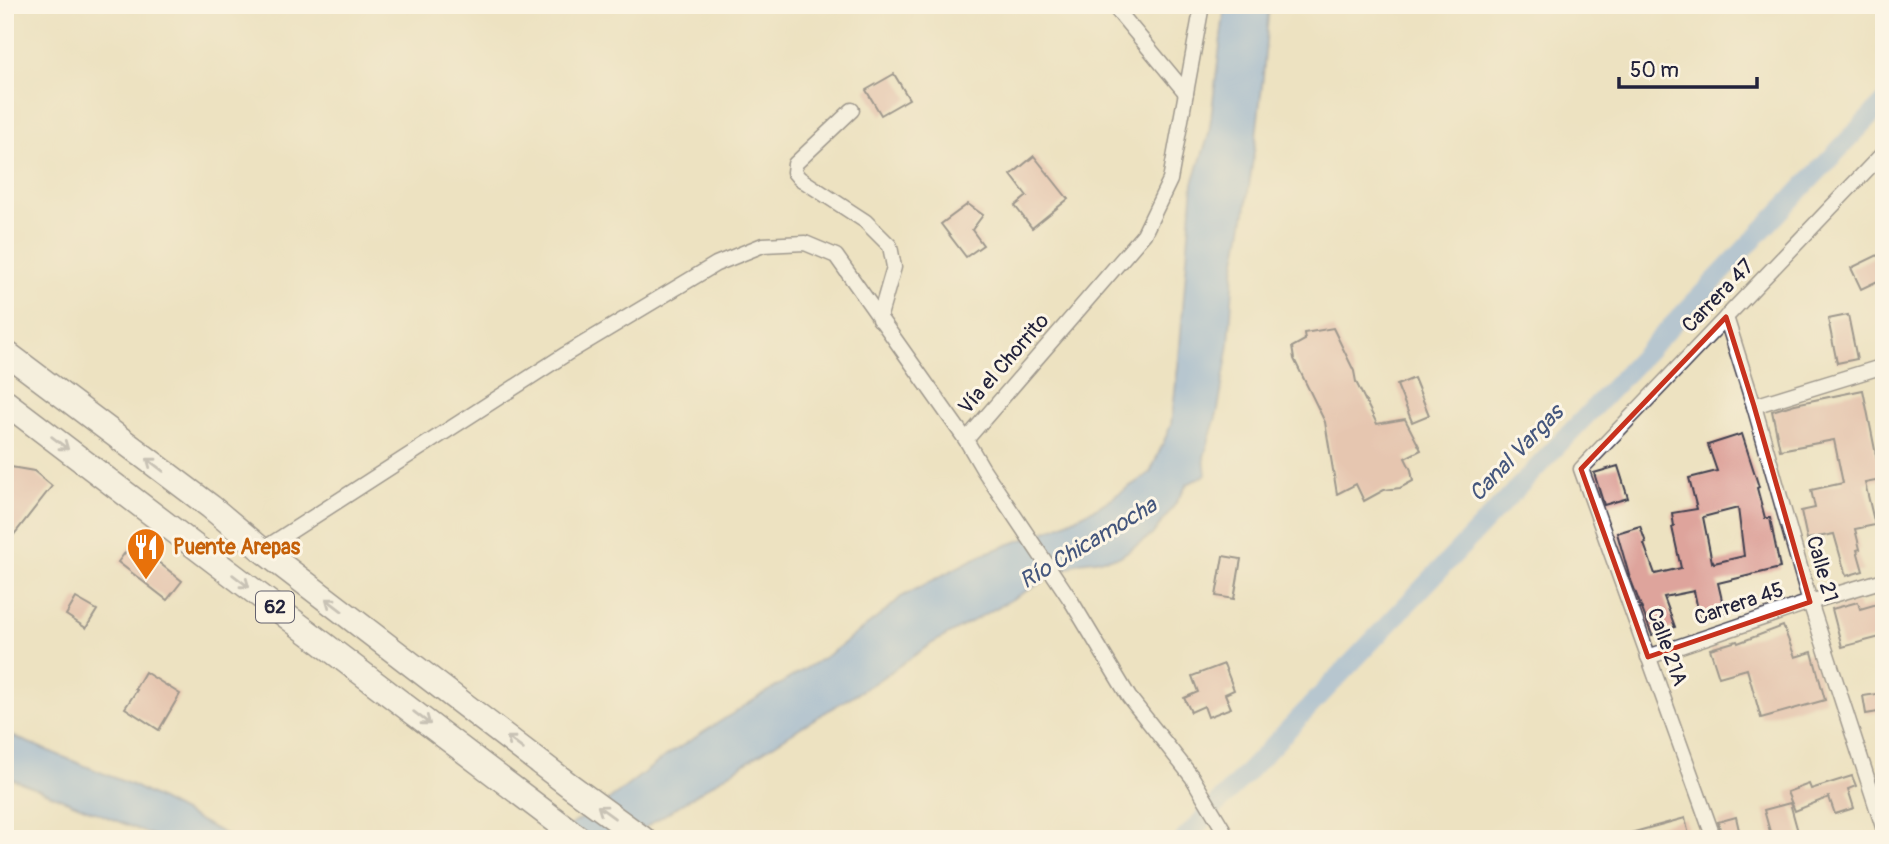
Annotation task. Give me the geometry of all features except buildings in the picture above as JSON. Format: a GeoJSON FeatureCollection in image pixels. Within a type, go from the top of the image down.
{"type":"FeatureCollection","features":[{"type":"Feature","properties":{"kind":"highway","name":"62"},"geometry":{"type":"LineString","coordinates":[[5,352],[643,839]]}},
{"type":"Feature","properties":{"kind":"highway","name":"62"},"geometry":{"type":"LineString","coordinates":[[5,402],[580,839]]}},
{"type":"Feature","properties":{"kind":"street"},"geometry":{"type":"LineString","coordinates":[[1113,5],[1186,93]]}},
{"type":"Feature","properties":{"kind":"street","name":"Vía el Chorrito"},"geometry":{"type":"LineString","coordinates":[[1202,5],[1170,180],[1144,234],[966,440],[1070,599],[1129,697],[1192,777],[1224,834]]}},
{"type":"Feature","properties":{"kind":"street"},"geometry":{"type":"LineString","coordinates":[[852,110],[795,164],[794,172],[865,221],[890,246],[894,267],[879,319]]}},
{"type":"Feature","properties":{"kind":"street","name":"Carrera 47"},"geometry":{"type":"LineString","coordinates":[[1581,469],[1884,152]]}},
{"type":"Feature","properties":{"kind":"street"},"geometry":{"type":"LineString","coordinates":[[261,550],[566,354],[716,264],[763,246],[805,243],[836,256],[966,440]]}},
{"type":"Feature","properties":{"kind":"street","name":"Calle 21"},"geometry":{"type":"LineString","coordinates":[[1726,317],[1810,602],[1884,830]]}},
{"type":"Feature","properties":{"kind":"street"},"geometry":{"type":"LineString","coordinates":[[1754,406],[1884,366]]}},
{"type":"Feature","properties":{"kind":"street","name":"Calle 21A"},"geometry":{"type":"LineString","coordinates":[[1581,469],[1714,839]]}},
{"type":"Feature","properties":{"kind":"street","name":"Carrera 45"},"geometry":{"type":"LineString","coordinates":[[1648,657],[1884,580]]}},
{"type":"Feature","properties":{"kind":"street"},"geometry":{"type":"LineString","coordinates":[[1874,839],[1884,836]]}},
{"type":"Feature","properties":{"kind":"highlighted area"},"geometry":{"type":"Polygon","coordinates":[[[1726,317],[1754,406],[1810,602],[1648,657],[1581,469],[1726,317]]]}},
{"type":"Feature","properties":{"kind":"water","name":"Río Chicamocha"},"geometry":{"type":"Polygon","coordinates":[[[1225,5],[1269,5],[1255,145],[1234,271],[1229,345],[1218,410],[1204,457],[1206,475],[1187,484],[1152,535],[1119,557],[1079,562],[931,644],[627,839],[549,839],[604,804],[663,758],[831,653],[901,597],[983,554],[1057,527],[1098,507],[1150,473],[1171,425],[1193,183],[1209,134],[1225,5]]]}},
{"type":"Feature","properties":{"kind":"water"},"geometry":{"type":"Polygon","coordinates":[[[5,733],[134,786],[234,839],[162,839],[5,776],[5,733]]]}},
{"type":"Feature","properties":{"kind":"waterway","name":"Canal Vargas"},"geometry":{"type":"LineString","coordinates":[[1184,839],[1884,102]]}},
{"type":"Feature","properties":{"kind":"place","name":"Puente Arepas"},"geometry":{"type":"Point","coordinates":[146,581]}}]}
